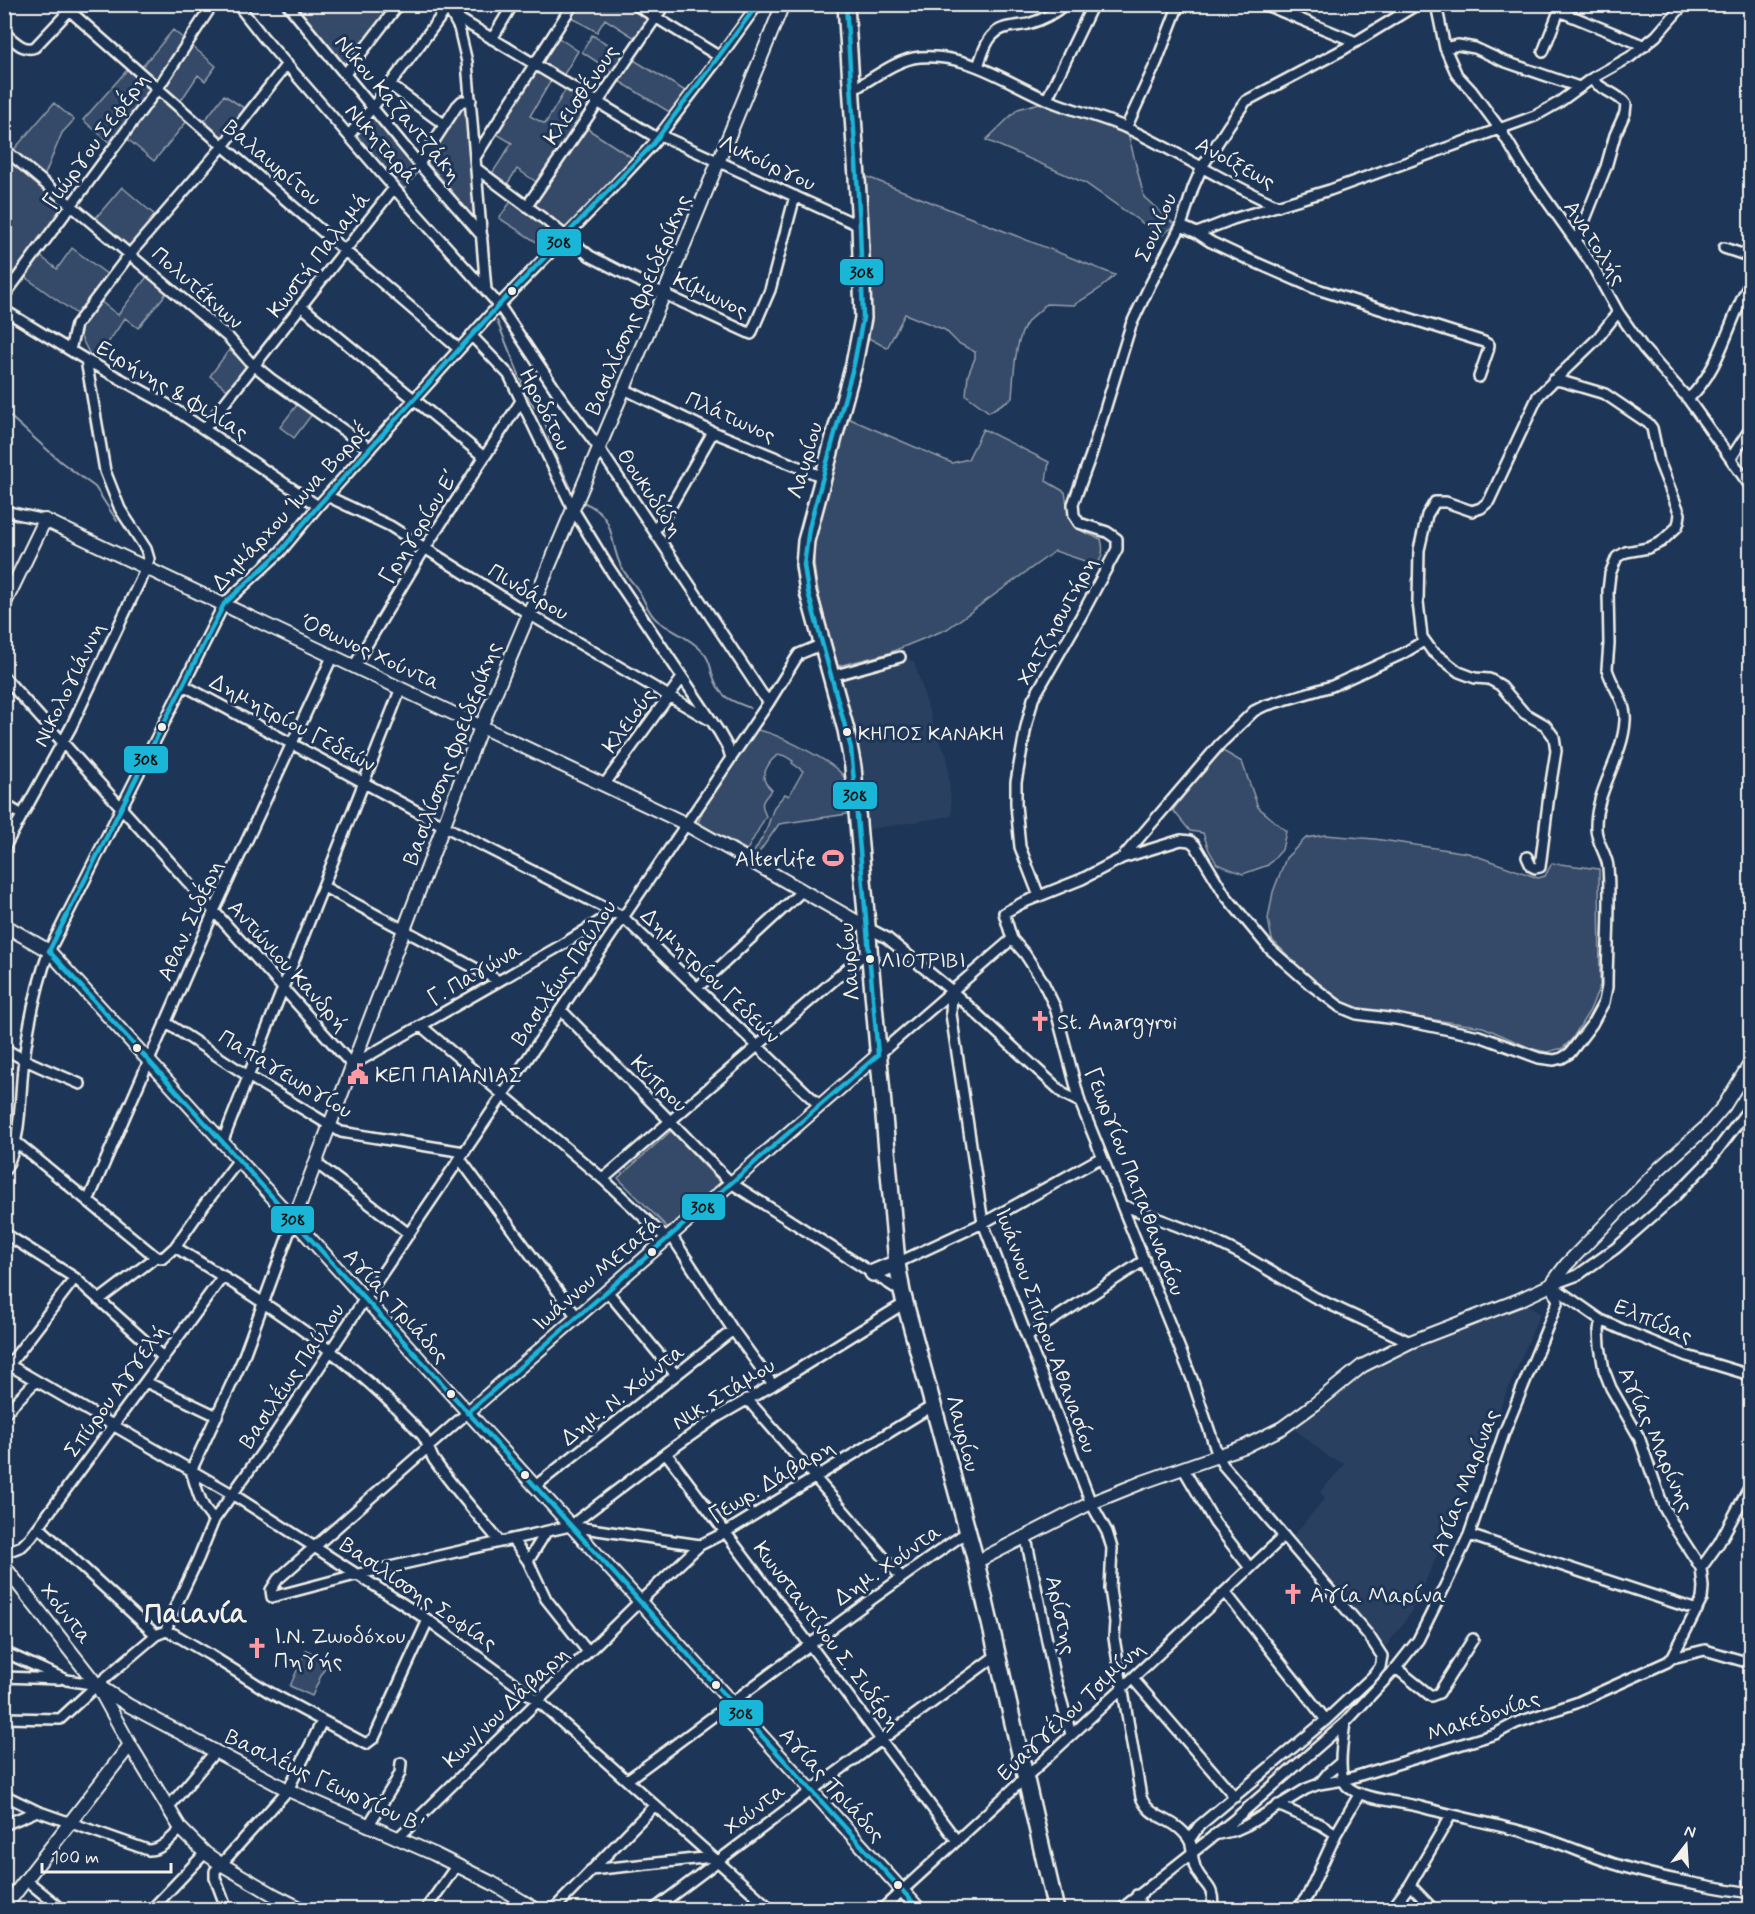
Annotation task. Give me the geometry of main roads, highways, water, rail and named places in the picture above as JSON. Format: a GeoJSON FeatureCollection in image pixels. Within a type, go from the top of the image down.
{"type":"FeatureCollection","features":[{"type":"Feature","properties":{"kind":"main road","name":"Λαυρίου"},"geometry":{"type":"LineString","coordinates":[[846,4],[860,226],[863,318],[854,364],[807,534],[804,559],[808,592],[849,740],[854,767],[897,1263],[903,1298],[976,1562],[1056,1910]]}},
{"type":"Feature","properties":{"kind":"main road"},"geometry":{"type":"LineString","coordinates":[[873,1273],[897,1263]]}},
{"type":"Feature","properties":{"kind":"waterway"},"geometry":{"type":"LineString","coordinates":[[497,321],[529,399],[545,422],[551,446],[570,486]]}},
{"type":"Feature","properties":{"kind":"waterway"},"geometry":{"type":"LineString","coordinates":[[4,411],[61,462],[95,487],[117,521]]}},
{"type":"Feature","properties":{"kind":"waterway"},"geometry":{"type":"LineString","coordinates":[[585,503],[595,509],[608,523],[622,568],[652,615],[701,650],[708,660],[721,693],[750,708]]}},
{"type":"Feature","properties":{"kind":"place","name":"ΚΗΠΟΣ ΚΑΝΑΚΗ"},"geometry":{"type":"Point","coordinates":[847,732]}},
{"type":"Feature","properties":{"kind":"place","name":"Alterlife"},"geometry":{"type":"Point","coordinates":[833,858]}},
{"type":"Feature","properties":{"kind":"place","name":"ΛΙΟΤΡΙΒΙ"},"geometry":{"type":"Point","coordinates":[870,959]}},
{"type":"Feature","properties":{"kind":"place","name":"St. Anargyroi"},"geometry":{"type":"Point","coordinates":[1040,1021]}},
{"type":"Feature","properties":{"kind":"place","name":"ΚΕΠ ΠΑΙΑΝΙΑΣ"},"geometry":{"type":"Point","coordinates":[358,1074]}},
{"type":"Feature","properties":{"kind":"place","name":"Αγία Μαρίνα"},"geometry":{"type":"Point","coordinates":[1293,1594]}},
{"type":"Feature","properties":{"kind":"place","name":"Ι.Ν. Ζωοδόχου Πηγής"},"geometry":{"type":"Point","coordinates":[257,1648]}},
{"type":"Feature","properties":{"kind":"district","name":"Παιανία"},"geometry":{"type":"Point","coordinates":[196,1613]}}]}
